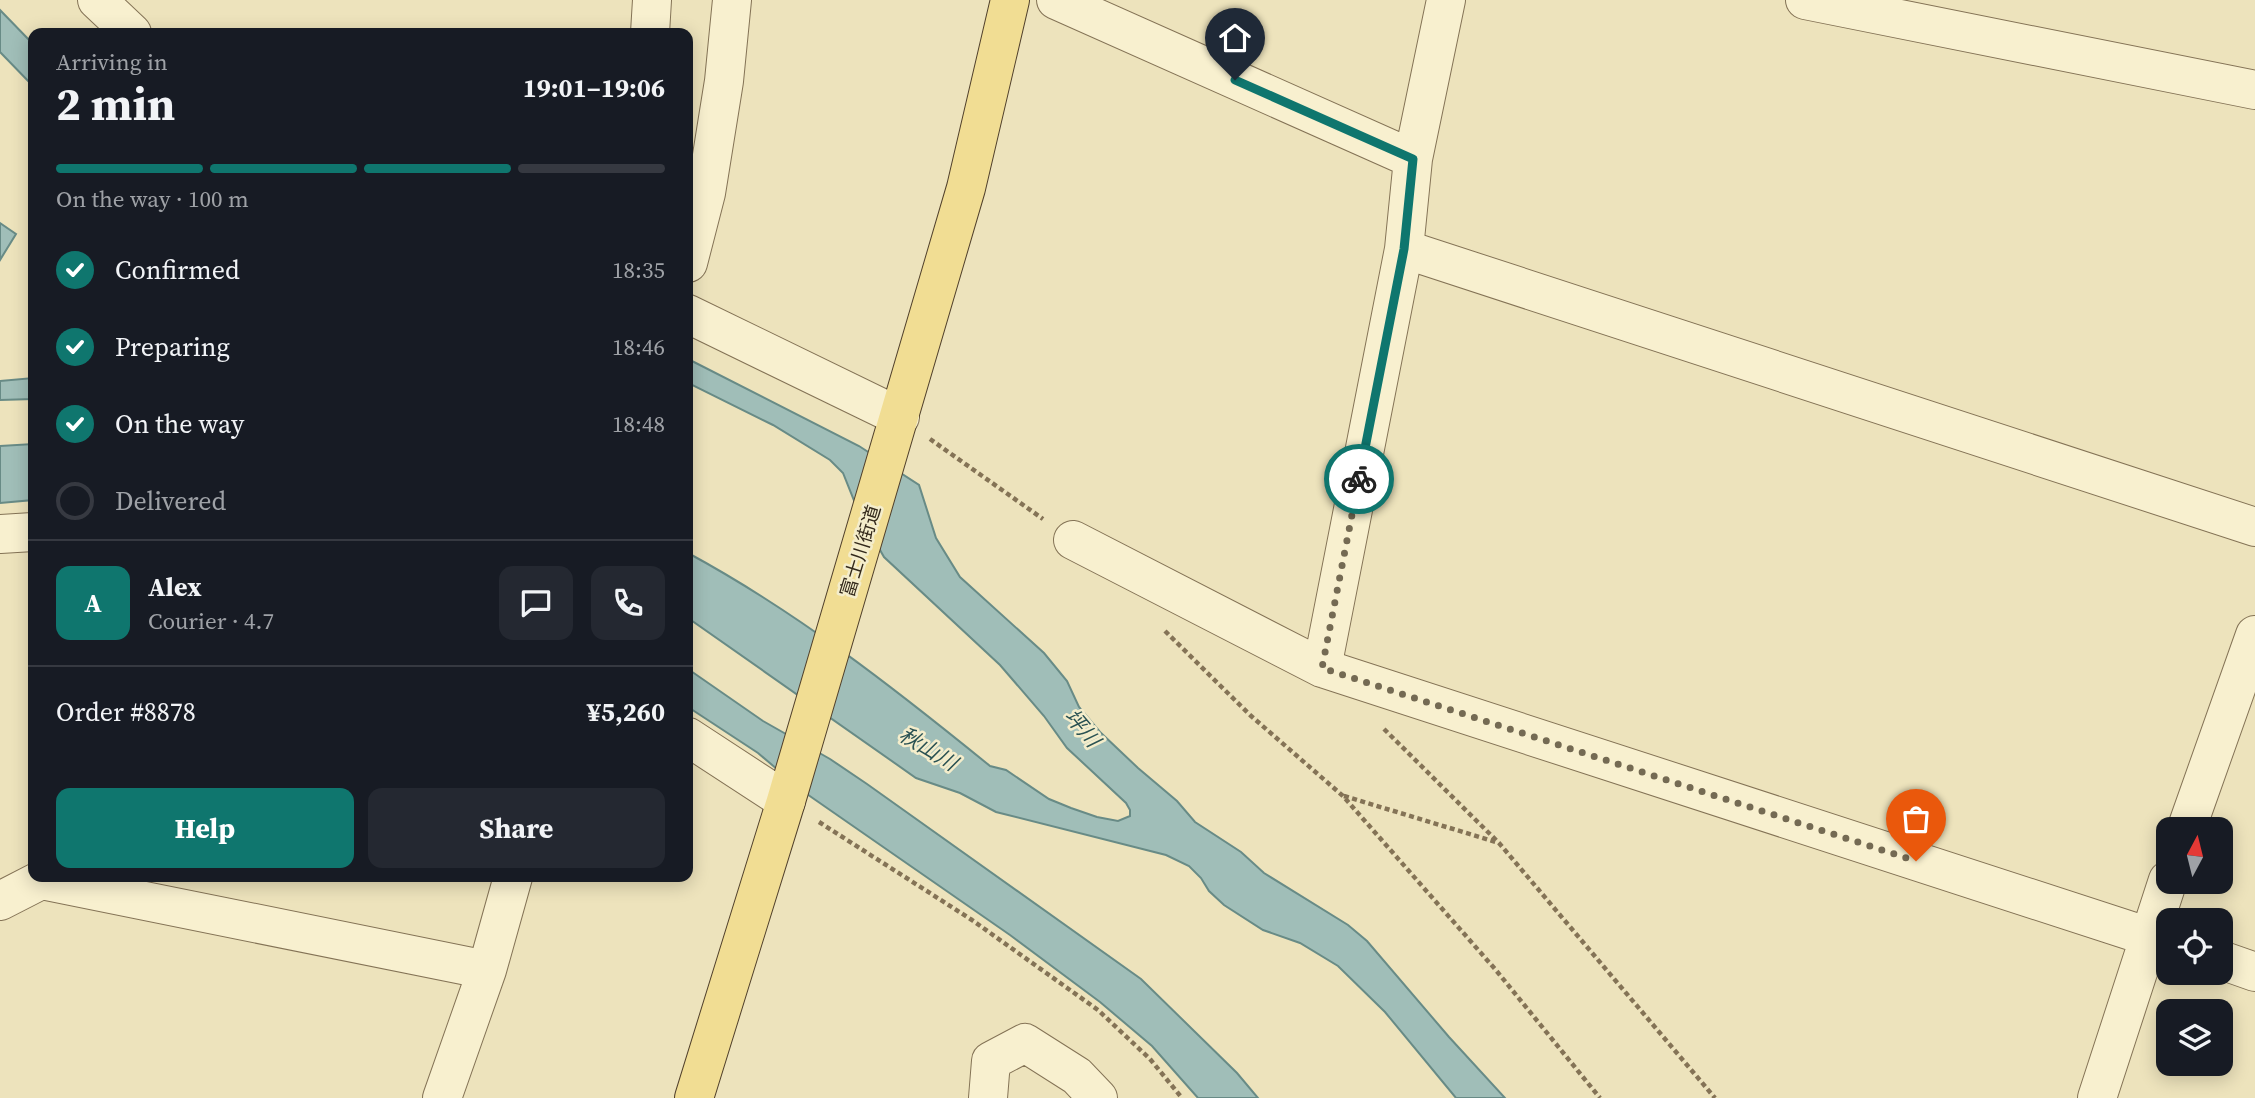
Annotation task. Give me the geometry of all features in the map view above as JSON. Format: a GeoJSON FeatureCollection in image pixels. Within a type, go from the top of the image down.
{"type":"FeatureCollection","features":[{"type":"Feature","properties":{"kind":"main road","name":"富士川街道"},"geometry":{"type":"LineString","coordinates":[[694,1098],[789,790],[966,188],[1010,0]]}},
{"type":"Feature","properties":{"kind":"street"},"geometry":{"type":"LineString","coordinates":[[97,0],[127,28]]}},
{"type":"Feature","properties":{"kind":"street"},"geometry":{"type":"LineString","coordinates":[[649,28],[652,0]]}},
{"type":"Feature","properties":{"kind":"street"},"geometry":{"type":"LineString","coordinates":[[693,242],[708,181],[724,81],[732,0]]}},
{"type":"Feature","properties":{"kind":"street"},"geometry":{"type":"LineString","coordinates":[[1056,0],[1413,159]]}},
{"type":"Feature","properties":{"kind":"street"},"geometry":{"type":"LineString","coordinates":[[1322,668],[1404,249],[1413,159],[1446,0]]}},
{"type":"Feature","properties":{"kind":"street"},"geometry":{"type":"LineString","coordinates":[[1815,1],[2255,90]]}},
{"type":"Feature","properties":{"kind":"street"},"geometry":{"type":"LineString","coordinates":[[1404,249],[2255,527]]}},
{"type":"Feature","properties":{"kind":"street"},"geometry":{"type":"LineString","coordinates":[[693,316],[900,417]]}},
{"type":"Feature","properties":{"kind":"street"},"geometry":{"type":"LineString","coordinates":[[0,534],[28,532]]}},
{"type":"Feature","properties":{"kind":"street"},"geometry":{"type":"LineString","coordinates":[[1073,540],[1322,668],[2156,939]]}},
{"type":"Feature","properties":{"kind":"street"},"geometry":{"type":"LineString","coordinates":[[2191,817],[2255,635]]}},
{"type":"Feature","properties":{"kind":"street"},"geometry":{"type":"LineString","coordinates":[[693,740],[789,790]]}},
{"type":"Feature","properties":{"kind":"street"},"geometry":{"type":"LineString","coordinates":[[0,901],[37,882]]}},
{"type":"Feature","properties":{"kind":"street"},"geometry":{"type":"LineString","coordinates":[[51,882],[486,970]]}},
{"type":"Feature","properties":{"kind":"street"},"geometry":{"type":"LineString","coordinates":[[442,1098],[486,970],[512,882]]}},
{"type":"Feature","properties":{"kind":"street"},"geometry":{"type":"LineString","coordinates":[[2097,1098],[2156,945]]}},
{"type":"Feature","properties":{"kind":"street"},"geometry":{"type":"LineString","coordinates":[[2233,964],[2255,972]]}},
{"type":"Feature","properties":{"kind":"street"},"geometry":{"type":"LineString","coordinates":[[988,1098],[991,1060],[1025,1043],[1077,1076],[1098,1098]]}},
{"type":"Feature","properties":{"kind":"path"},"geometry":{"type":"LineString","coordinates":[[1381,726],[1499,843],[1715,1098]]}},
{"type":"Feature","properties":{"kind":"path"},"geometry":{"type":"LineString","coordinates":[[789,790],[1098,1010],[1150,1059],[1182,1098]]}},
{"type":"Feature","properties":{"kind":"path"},"geometry":{"type":"LineString","coordinates":[[1499,843],[1343,796],[1495,968],[1600,1098]]}},
{"type":"Feature","properties":{"kind":"water"},"geometry":{"type":"Polygon","coordinates":[[[0,10],[28,39],[28,81],[0,52],[0,10]]]}},
{"type":"Feature","properties":{"kind":"water"},"geometry":{"type":"Polygon","coordinates":[[[0,223],[16,234],[0,260],[0,223]]]}},
{"type":"Feature","properties":{"kind":"water"},"geometry":{"type":"Polygon","coordinates":[[[693,362],[859,446],[919,485],[936,538],[960,577],[1044,653],[1067,681],[1079,707],[1100,732],[1177,801],[1195,822],[1241,852],[1264,873],[1348,925],[1367,941],[1505,1098],[1456,1098],[1385,1012],[1338,966],[1300,943],[1263,930],[1224,905],[1189,866],[1166,855],[996,812],[960,793],[916,778],[693,622],[693,556],[768,600],[844,652],[990,766],[1006,770],[1049,799],[1071,808],[1118,821],[1130,816],[1126,803],[1067,748],[1044,716],[1000,665],[884,557],[859,513],[843,473],[830,460],[773,425],[693,385],[693,362]]]}},
{"type":"Feature","properties":{"kind":"water"},"geometry":{"type":"Polygon","coordinates":[[[28,378],[28,399],[0,400],[0,381],[28,378]]]}},
{"type":"Feature","properties":{"kind":"water"},"geometry":{"type":"Polygon","coordinates":[[[28,444],[28,500],[0,503],[0,446],[28,444]]]}},
{"type":"Feature","properties":{"kind":"water"},"geometry":{"type":"Polygon","coordinates":[[[693,672],[763,721],[830,759],[867,784],[1141,979],[1237,1073],[1258,1098],[1198,1098],[1152,1046],[1100,1002],[1010,935],[804,792],[758,753],[693,710],[693,672]]]}},
{"type":"Feature","properties":{"kind":"way so far"},"geometry":{"type":"LineString","coordinates":[[1359,479],[1322,668],[1916,861]]}},
{"type":"Feature","properties":{"kind":"route"},"geometry":{"type":"LineString","coordinates":[[1235,80],[1413,159],[1404,249],[1359,479]]}},
{"type":"Feature","properties":{"kind":"water label","name":"坪川"},"geometry":{"type":"Point","coordinates":[1082,728]}},
{"type":"Feature","properties":{"kind":"water label","name":"秋山川"},"geometry":{"type":"Point","coordinates":[928,749]}}]}
